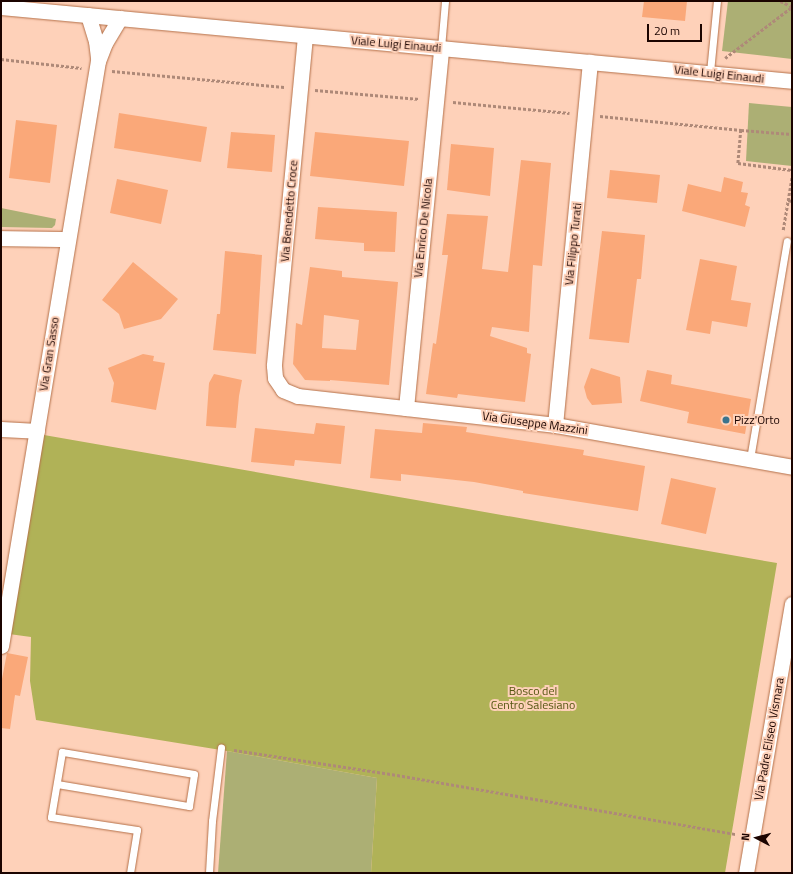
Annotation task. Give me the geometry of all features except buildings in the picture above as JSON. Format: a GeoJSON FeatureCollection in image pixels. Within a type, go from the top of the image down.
{"type":"FeatureCollection","features":[{"type":"Feature","properties":{"kind":"street","name":"Viale Luigi Einaudi"},"geometry":{"type":"LineString","coordinates":[[1,6],[305,36],[710,72],[792,81]]}},
{"type":"Feature","properties":{"kind":"street","name":"Via Gran Sasso"},"geometry":{"type":"LineString","coordinates":[[1,646],[6,583],[37,431],[96,67],[96,41],[88,15]]}},
{"type":"Feature","properties":{"kind":"street","name":"Via Gran Sasso"},"geometry":{"type":"LineString","coordinates":[[96,67],[105,43],[120,18]]}},
{"type":"Feature","properties":{"kind":"street","name":"Via Benedetto Croce"},"geometry":{"type":"LineString","coordinates":[[279,385],[275,378],[274,366],[305,36]]}},
{"type":"Feature","properties":{"kind":"street","name":"Via Enrico De Nicola"},"geometry":{"type":"LineString","coordinates":[[406,408],[441,48]]}},
{"type":"Feature","properties":{"kind":"street","name":"Via Filippo Turati"},"geometry":{"type":"LineString","coordinates":[[555,425],[590,62]]}},
{"type":"Feature","properties":{"kind":"street"},"geometry":{"type":"LineString","coordinates":[[1,238],[68,240]]}},
{"type":"Feature","properties":{"kind":"street","name":"Via Giuseppe Mazzini"},"geometry":{"type":"LineString","coordinates":[[279,385],[288,394],[298,396],[555,425],[792,467]]}},
{"type":"Feature","properties":{"kind":"street"},"geometry":{"type":"LineString","coordinates":[[1,429],[37,431]]}},
{"type":"Feature","properties":{"kind":"street","name":"Via Padre Eliseo Vismara"},"geometry":{"type":"LineString","coordinates":[[746,873],[792,604]]}},
{"type":"Feature","properties":{"kind":"lane"},"geometry":{"type":"LineString","coordinates":[[441,48],[445,1]]}},
{"type":"Feature","properties":{"kind":"lane"},"geometry":{"type":"LineString","coordinates":[[710,72],[717,1]]}},
{"type":"Feature","properties":{"kind":"lane"},"geometry":{"type":"LineString","coordinates":[[750,459],[787,241]]}},
{"type":"Feature","properties":{"kind":"lane"},"geometry":{"type":"LineString","coordinates":[[209,873],[212,821],[222,748]]}},
{"type":"Feature","properties":{"kind":"lane"},"geometry":{"type":"LineString","coordinates":[[57,784],[189,806],[194,774],[62,752],[57,784],[52,817],[137,830],[130,873]]}},
{"type":"Feature","properties":{"kind":"path"},"geometry":{"type":"LineString","coordinates":[[725,58],[792,7],[779,1]]}},
{"type":"Feature","properties":{"kind":"path"},"geometry":{"type":"LineString","coordinates":[[1,60],[96,67],[425,99]]}},
{"type":"Feature","properties":{"kind":"path"},"geometry":{"type":"LineString","coordinates":[[452,102],[577,114]]}},
{"type":"Feature","properties":{"kind":"path"},"geometry":{"type":"LineString","coordinates":[[595,115],[792,134]]}},
{"type":"Feature","properties":{"kind":"path"},"geometry":{"type":"LineString","coordinates":[[741,130],[738,163],[792,170]]}},
{"type":"Feature","properties":{"kind":"path"},"geometry":{"type":"LineString","coordinates":[[782,234],[792,176]]}},
{"type":"Feature","properties":{"kind":"path"},"geometry":{"type":"LineString","coordinates":[[788,200],[792,201]]}},
{"type":"Feature","properties":{"kind":"path"},"geometry":{"type":"LineString","coordinates":[[222,748],[397,775],[752,837]]}},
{"type":"Feature","properties":{"kind":"green space"},"geometry":{"type":"Polygon","coordinates":[[[728,1],[792,1],[792,59],[722,51],[728,1]]]}},
{"type":"Feature","properties":{"kind":"green space"},"geometry":{"type":"Polygon","coordinates":[[[749,103],[792,107],[792,166],[746,161],[749,103]]]}},
{"type":"Feature","properties":{"kind":"green space"},"geometry":{"type":"Polygon","coordinates":[[[1,208],[56,219],[55,225],[52,228],[1,227],[1,208]]]}},
{"type":"Feature","properties":{"kind":"green space","name":"Bosco del Centro Salesiano"},"geometry":{"type":"Polygon","coordinates":[[[44,435],[777,563],[725,873],[371,873],[377,778],[227,751],[36,720],[30,681],[31,637],[9,634],[44,435]]]}},
{"type":"Feature","properties":{"kind":"green space"},"geometry":{"type":"Polygon","coordinates":[[[227,751],[377,778],[371,873],[218,873],[227,751]]]}},
{"type":"Feature","properties":{"kind":"place","name":"Pizz'Orto"},"geometry":{"type":"Point","coordinates":[726,420]}}]}
